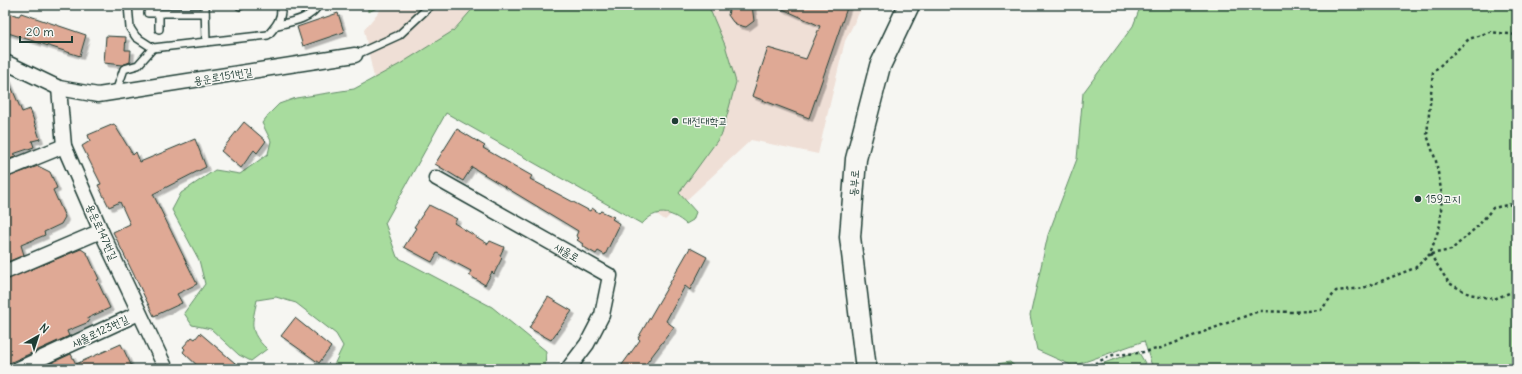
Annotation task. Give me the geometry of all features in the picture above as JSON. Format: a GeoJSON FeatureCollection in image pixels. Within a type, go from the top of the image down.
{"type":"FeatureCollection","features":[{"type":"Feature","properties":{"kind":"main road","name":"동부로"},"geometry":{"type":"LineString","coordinates":[[866,369],[850,237],[856,158],[880,66],[909,5]]}},
{"type":"Feature","properties":{"kind":"street","name":"용운로151번길"},"geometry":{"type":"LineString","coordinates":[[5,62],[59,88],[98,95],[355,55]]}},
{"type":"Feature","properties":{"kind":"street","name":"용운로147번길"},"geometry":{"type":"LineString","coordinates":[[59,88],[64,146],[101,231],[166,369]]}},
{"type":"Feature","properties":{"kind":"street"},"geometry":{"type":"LineString","coordinates":[[5,170],[64,146]]}},
{"type":"Feature","properties":{"kind":"street","name":"새울로"},"geometry":{"type":"LineString","coordinates":[[436,178],[610,276],[602,315],[587,344],[568,369]]}},
{"type":"Feature","properties":{"kind":"street"},"geometry":{"type":"LineString","coordinates":[[5,272],[101,231]]}},
{"type":"Feature","properties":{"kind":"street","name":"새울로123번길"},"geometry":{"type":"LineString","coordinates":[[18,369],[139,313]]}},
{"type":"Feature","properties":{"kind":"lane"},"geometry":{"type":"LineString","coordinates":[[128,5],[130,28],[136,37],[153,48],[268,35],[277,26],[282,14],[281,5]]}},
{"type":"Feature","properties":{"kind":"lane"},"geometry":{"type":"LineString","coordinates":[[205,5],[206,42]]}},
{"type":"Feature","properties":{"kind":"lane"},"geometry":{"type":"LineString","coordinates":[[277,26],[298,20],[315,10],[318,5]]}},
{"type":"Feature","properties":{"kind":"lane","name":"용운로151번길"},"geometry":{"type":"LineString","coordinates":[[355,55],[399,35],[431,5]]}},
{"type":"Feature","properties":{"kind":"lane"},"geometry":{"type":"LineString","coordinates":[[148,13],[205,13]]}},
{"type":"Feature","properties":{"kind":"lane"},"geometry":{"type":"LineString","coordinates":[[159,13],[160,29]]}},
{"type":"Feature","properties":{"kind":"lane"},"geometry":{"type":"LineString","coordinates":[[116,92],[124,69],[138,65],[153,48]]}},
{"type":"Feature","properties":{"kind":"path"},"geometry":{"type":"LineString","coordinates":[[1085,369],[1086,366],[1113,354],[1139,353],[1161,348],[1259,311],[1293,312],[1321,310],[1336,291],[1363,288],[1415,268],[1430,254],[1440,225],[1442,195],[1436,161],[1427,135],[1434,72],[1469,39],[1490,32],[1517,35]]}},
{"type":"Feature","properties":{"kind":"path"},"geometry":{"type":"LineString","coordinates":[[1430,254],[1451,250],[1478,226],[1494,208],[1517,203]]}},
{"type":"Feature","properties":{"kind":"path"},"geometry":{"type":"LineString","coordinates":[[1430,254],[1449,283],[1469,294],[1494,299],[1517,290]]}},
{"type":"Feature","properties":{"kind":"shaded area","name":"대전대학교"},"geometry":{"type":"Polygon","coordinates":[[[384,5],[863,5],[845,41],[818,154],[751,140],[665,220],[497,102],[375,83],[364,30],[384,5]]]}},
{"type":"Feature","properties":{"kind":"green space"},"geometry":{"type":"Polygon","coordinates":[[[368,5],[384,5],[368,12],[368,5]]]}},
{"type":"Feature","properties":{"kind":"green space"},"geometry":{"type":"Polygon","coordinates":[[[476,5],[708,5],[725,45],[736,82],[722,134],[679,193],[696,212],[693,220],[686,224],[675,216],[664,213],[653,215],[642,224],[446,113],[385,223],[397,257],[492,307],[546,351],[545,369],[332,369],[343,346],[336,334],[296,303],[276,297],[257,300],[253,321],[254,332],[267,349],[251,361],[239,355],[211,329],[192,325],[184,313],[205,284],[199,260],[172,210],[181,193],[215,170],[240,174],[268,154],[271,141],[262,123],[279,104],[296,98],[354,89],[400,64],[453,31],[476,5]]]}},
{"type":"Feature","properties":{"kind":"green space"},"geometry":{"type":"Polygon","coordinates":[[[1141,5],[1517,5],[1517,369],[1153,369],[1144,341],[1073,366],[1037,350],[1030,316],[1048,235],[1077,159],[1083,93],[1133,26],[1141,5]]]}},
{"type":"Feature","properties":{"kind":"green space"},"geometry":{"type":"Polygon","coordinates":[[[1138,351],[1145,363],[1146,369],[1087,369],[1138,351]]]}},
{"type":"Feature","properties":{"kind":"green space"},"geometry":{"type":"Polygon","coordinates":[[[1010,362],[1018,369],[960,369],[1010,362]]]}},
{"type":"Feature","properties":{"kind":"building"},"geometry":{"type":"Polygon","coordinates":[[[730,5],[752,5],[754,21],[746,27],[733,22],[728,15],[730,5]]]}},
{"type":"Feature","properties":{"kind":"building"},"geometry":{"type":"Polygon","coordinates":[[[774,5],[848,5],[809,118],[752,96],[768,48],[806,59],[820,26],[774,5]]]}},
{"type":"Feature","properties":{"kind":"building"},"geometry":{"type":"Polygon","coordinates":[[[5,12],[19,16],[21,13],[86,35],[80,56],[5,32],[5,12]]]}},
{"type":"Feature","properties":{"kind":"building"},"geometry":{"type":"Polygon","coordinates":[[[338,13],[344,32],[303,46],[297,27],[338,13]]]}},
{"type":"Feature","properties":{"kind":"building"},"geometry":{"type":"Polygon","coordinates":[[[106,36],[126,37],[125,50],[131,50],[130,62],[122,65],[104,63],[106,36]]]}},
{"type":"Feature","properties":{"kind":"building"},"geometry":{"type":"Polygon","coordinates":[[[5,72],[22,112],[30,109],[40,139],[32,141],[34,147],[13,154],[17,156],[5,161],[5,72]]]}},
{"type":"Feature","properties":{"kind":"building"},"geometry":{"type":"Polygon","coordinates":[[[244,122],[266,141],[257,153],[254,150],[241,168],[221,151],[244,122]]]}},
{"type":"Feature","properties":{"kind":"building"},"geometry":{"type":"Polygon","coordinates":[[[114,124],[133,155],[136,152],[140,162],[195,139],[206,167],[153,194],[197,284],[177,294],[182,303],[154,316],[113,232],[130,224],[120,202],[109,207],[98,185],[101,184],[82,146],[90,141],[88,135],[114,124]]]}},
{"type":"Feature","properties":{"kind":"building"},"geometry":{"type":"Polygon","coordinates":[[[457,129],[485,146],[483,148],[532,176],[530,179],[590,211],[592,208],[599,213],[601,211],[614,217],[612,219],[620,224],[605,255],[598,251],[596,254],[582,246],[583,244],[577,240],[579,238],[576,236],[578,231],[472,167],[463,181],[435,164],[457,129]]]}},
{"type":"Feature","properties":{"kind":"building"},"geometry":{"type":"Polygon","coordinates":[[[38,166],[50,172],[57,188],[53,190],[65,217],[61,224],[44,232],[45,235],[21,245],[24,255],[5,263],[5,178],[38,166]]]}},
{"type":"Feature","properties":{"kind":"building"},"geometry":{"type":"Polygon","coordinates":[[[429,205],[457,219],[454,223],[488,244],[490,241],[504,247],[500,256],[502,258],[494,274],[492,272],[485,285],[469,275],[471,271],[437,253],[432,262],[404,247],[416,228],[414,227],[429,205]]]}},
{"type":"Feature","properties":{"kind":"building"},"geometry":{"type":"Polygon","coordinates":[[[690,248],[707,257],[690,290],[685,286],[666,321],[674,327],[642,369],[619,369],[640,340],[638,338],[690,248]]]}},
{"type":"Feature","properties":{"kind":"building"},"geometry":{"type":"Polygon","coordinates":[[[81,249],[87,253],[110,308],[88,318],[89,322],[67,331],[69,336],[5,365],[5,280],[81,249]]]}},
{"type":"Feature","properties":{"kind":"building"},"geometry":{"type":"Polygon","coordinates":[[[548,297],[572,311],[551,340],[529,328],[548,297]]]}},
{"type":"Feature","properties":{"kind":"building"},"geometry":{"type":"Polygon","coordinates":[[[295,318],[331,347],[319,363],[281,336],[295,318]]]}},
{"type":"Feature","properties":{"kind":"building"},"geometry":{"type":"Polygon","coordinates":[[[200,333],[242,369],[201,369],[183,352],[185,349],[183,347],[192,337],[195,339],[200,333]]]}},
{"type":"Feature","properties":{"kind":"building"},"geometry":{"type":"Polygon","coordinates":[[[121,344],[133,369],[51,369],[49,364],[71,354],[76,364],[121,344]]]}},
{"type":"Feature","properties":{"kind":"place","name":"대전대학교"},"geometry":{"type":"Point","coordinates":[675,121]}},
{"type":"Feature","properties":{"kind":"place","name":"159고지"},"geometry":{"type":"Point","coordinates":[1418,199]}}]}
